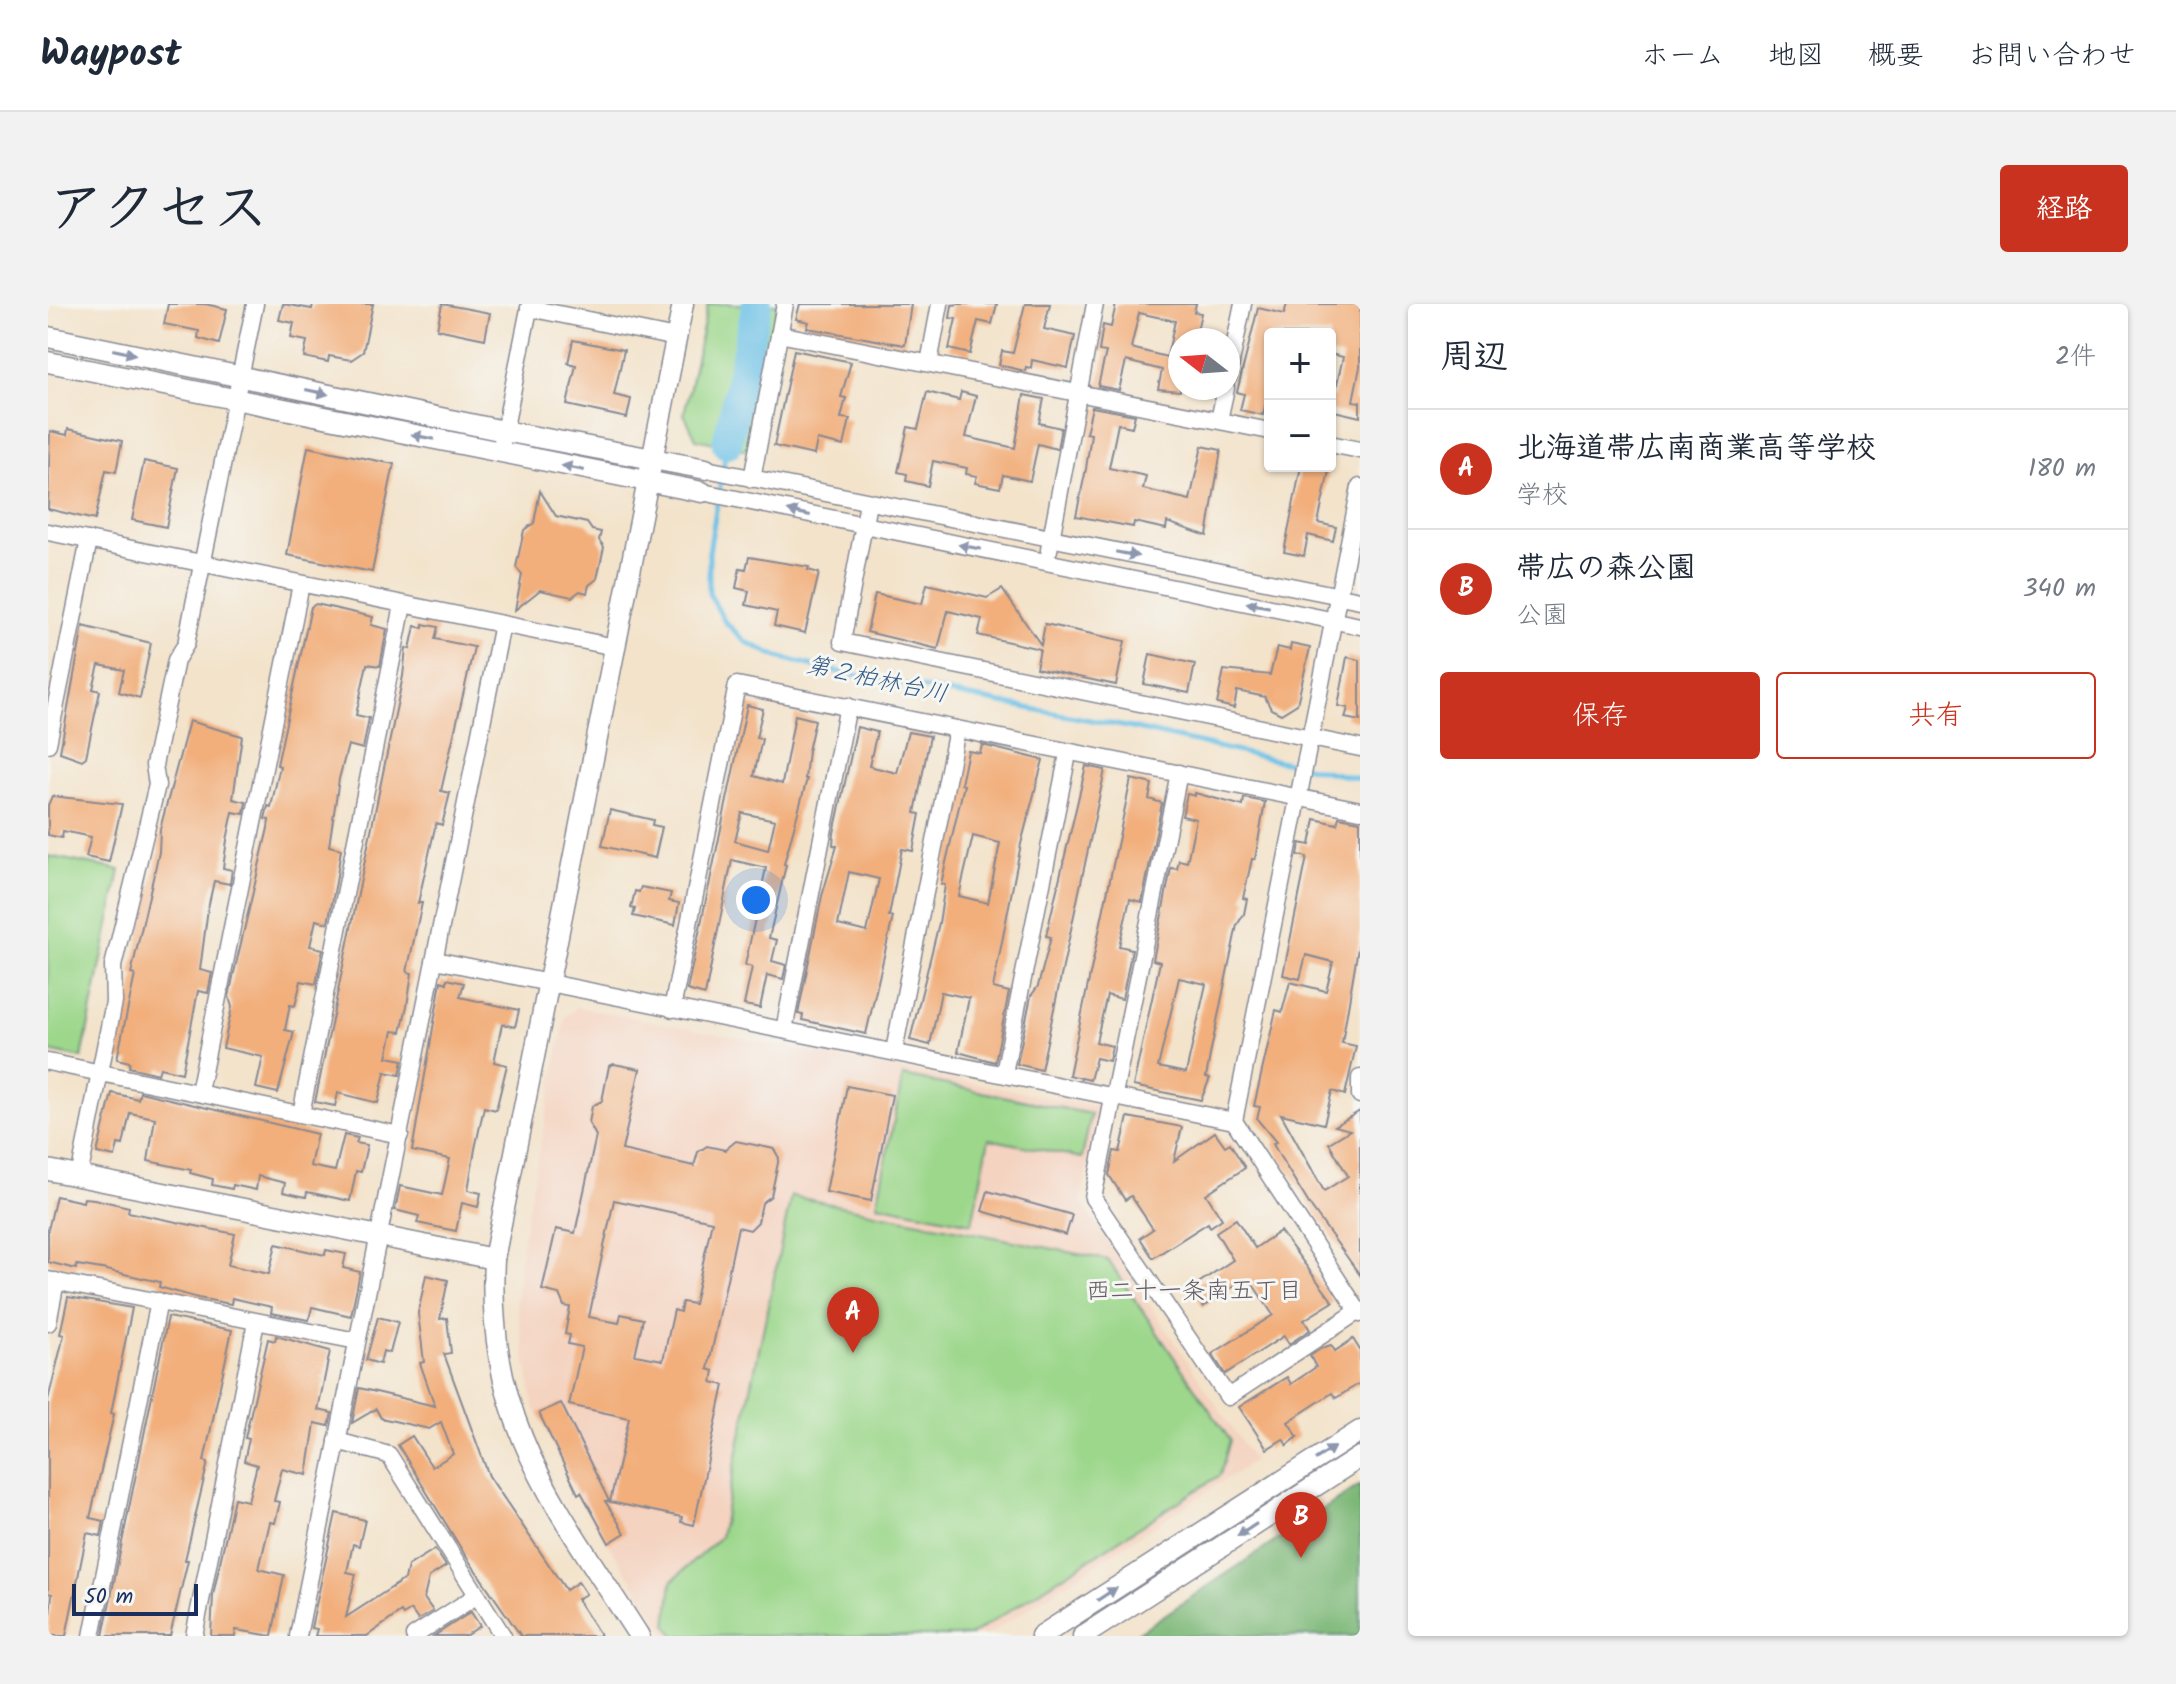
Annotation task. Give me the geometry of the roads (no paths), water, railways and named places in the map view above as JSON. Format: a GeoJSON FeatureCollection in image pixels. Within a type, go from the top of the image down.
{"type":"FeatureCollection","features":[{"type":"Feature","properties":{"kind":"street"},"geometry":{"type":"LineString","coordinates":[[79,1177],[114,1002],[113,966],[157,785],[154,765],[172,675],[176,660],[186,644],[255,304]]}},
{"type":"Feature","properties":{"kind":"street"},"geometry":{"type":"LineString","coordinates":[[639,1636],[540,1482],[522,1444],[498,1357],[491,1310],[494,1259],[683,304]]}},
{"type":"Feature","properties":{"kind":"street"},"geometry":{"type":"LineString","coordinates":[[745,477],[785,304]]}},
{"type":"Feature","properties":{"kind":"street"},"geometry":{"type":"LineString","coordinates":[[929,363],[940,304]]}},
{"type":"Feature","properties":{"kind":"street"},"geometry":{"type":"LineString","coordinates":[[1047,562],[1095,304]]}},
{"type":"Feature","properties":{"kind":"street"},"geometry":{"type":"LineString","coordinates":[[1238,328],[1243,304]]}},
{"type":"Feature","properties":{"kind":"street"},"geometry":{"type":"LineString","coordinates":[[500,452],[530,306],[676,338]]}},
{"type":"Feature","properties":{"kind":"street"},"geometry":{"type":"LineString","coordinates":[[779,334],[1264,430]]}},
{"type":"Feature","properties":{"kind":"street"},"geometry":{"type":"LineString","coordinates":[[48,337],[504,431],[1360,600]]}},
{"type":"Feature","properties":{"kind":"street"},"geometry":{"type":"LineString","coordinates":[[48,362],[1360,626]]}},
{"type":"Feature","properties":{"kind":"street"},"geometry":{"type":"LineString","coordinates":[[1219,420],[1223,400]]}},
{"type":"Feature","properties":{"kind":"street"},"geometry":{"type":"LineString","coordinates":[[1336,445],[1360,450]]}},
{"type":"Feature","properties":{"kind":"street"},"geometry":{"type":"LineString","coordinates":[[1179,773],[1093,1198],[1228,1397],[1359,1312],[1234,1121],[1360,487]]}},
{"type":"Feature","properties":{"kind":"street"},"geometry":{"type":"LineString","coordinates":[[868,503],[842,642],[1308,745],[1360,748]]}},
{"type":"Feature","properties":{"kind":"street"},"geometry":{"type":"LineString","coordinates":[[48,532],[615,647]]}},
{"type":"Feature","properties":{"kind":"street"},"geometry":{"type":"LineString","coordinates":[[48,744],[89,540]]}},
{"type":"Feature","properties":{"kind":"street"},"geometry":{"type":"LineString","coordinates":[[199,1092],[301,584]]}},
{"type":"Feature","properties":{"kind":"street"},"geometry":{"type":"LineString","coordinates":[[301,1114],[403,605]]}},
{"type":"Feature","properties":{"kind":"street"},"geometry":{"type":"LineString","coordinates":[[298,1636],[502,624]]}},
{"type":"Feature","properties":{"kind":"street"},"geometry":{"type":"LineString","coordinates":[[672,1009],[737,685],[1068,754],[1299,790],[1360,810]]}},
{"type":"Feature","properties":{"kind":"street"},"geometry":{"type":"LineString","coordinates":[[784,1030],[848,706]]}},
{"type":"Feature","properties":{"kind":"street"},"geometry":{"type":"LineString","coordinates":[[894,1051],[957,729]]}},
{"type":"Feature","properties":{"kind":"street"},"geometry":{"type":"LineString","coordinates":[[1004,1073],[1068,754]]}},
{"type":"Feature","properties":{"kind":"street"},"geometry":{"type":"LineString","coordinates":[[435,960],[1234,1121]]}},
{"type":"Feature","properties":{"kind":"street"},"geometry":{"type":"LineString","coordinates":[[48,1062],[400,1135]]}},
{"type":"Feature","properties":{"kind":"street"},"geometry":{"type":"LineString","coordinates":[[1360,1078],[1360,1095]]}},
{"type":"Feature","properties":{"kind":"street"},"geometry":{"type":"LineString","coordinates":[[48,1170],[494,1259]]}},
{"type":"Feature","properties":{"kind":"street"},"geometry":{"type":"LineString","coordinates":[[48,1323],[52,1280],[357,1341]]}},
{"type":"Feature","properties":{"kind":"street"},"geometry":{"type":"LineString","coordinates":[[92,1636],[159,1301]]}},
{"type":"Feature","properties":{"kind":"street"},"geometry":{"type":"LineString","coordinates":[[194,1636],[256,1322]]}},
{"type":"Feature","properties":{"kind":"street"},"geometry":{"type":"LineString","coordinates":[[1041,1636],[1360,1431]]}},
{"type":"Feature","properties":{"kind":"street"},"geometry":{"type":"LineString","coordinates":[[337,1441],[389,1455],[503,1636]]}},
{"type":"Feature","properties":{"kind":"street"},"geometry":{"type":"LineString","coordinates":[[1083,1636],[1360,1457]]}},
{"type":"Feature","properties":{"kind":"street"},"geometry":{"type":"LineString","coordinates":[[414,1636],[476,1596]]}},
{"type":"Feature","properties":{"kind":"waterway","name":"第２柏林台川"},"geometry":{"type":"LineString","coordinates":[[727,444],[757,304]]}},
{"type":"Feature","properties":{"kind":"waterway","name":"第２柏林台川"},"geometry":{"type":"LineString","coordinates":[[727,444],[709,552],[709,593],[725,622],[746,642],[778,657],[834,671],[1127,727],[1360,779]]}},
{"type":"Feature","properties":{"kind":"place","name":"北海道帯広南商業高等学校"},"geometry":{"type":"Point","coordinates":[853,1353]}},
{"type":"Feature","properties":{"kind":"place","name":"帯広の森公園"},"geometry":{"type":"Point","coordinates":[1301,1558]}},
{"type":"Feature","properties":{"kind":"district","name":"西二十一条南五丁目"},"geometry":{"type":"Point","coordinates":[1194,1290]}}]}
